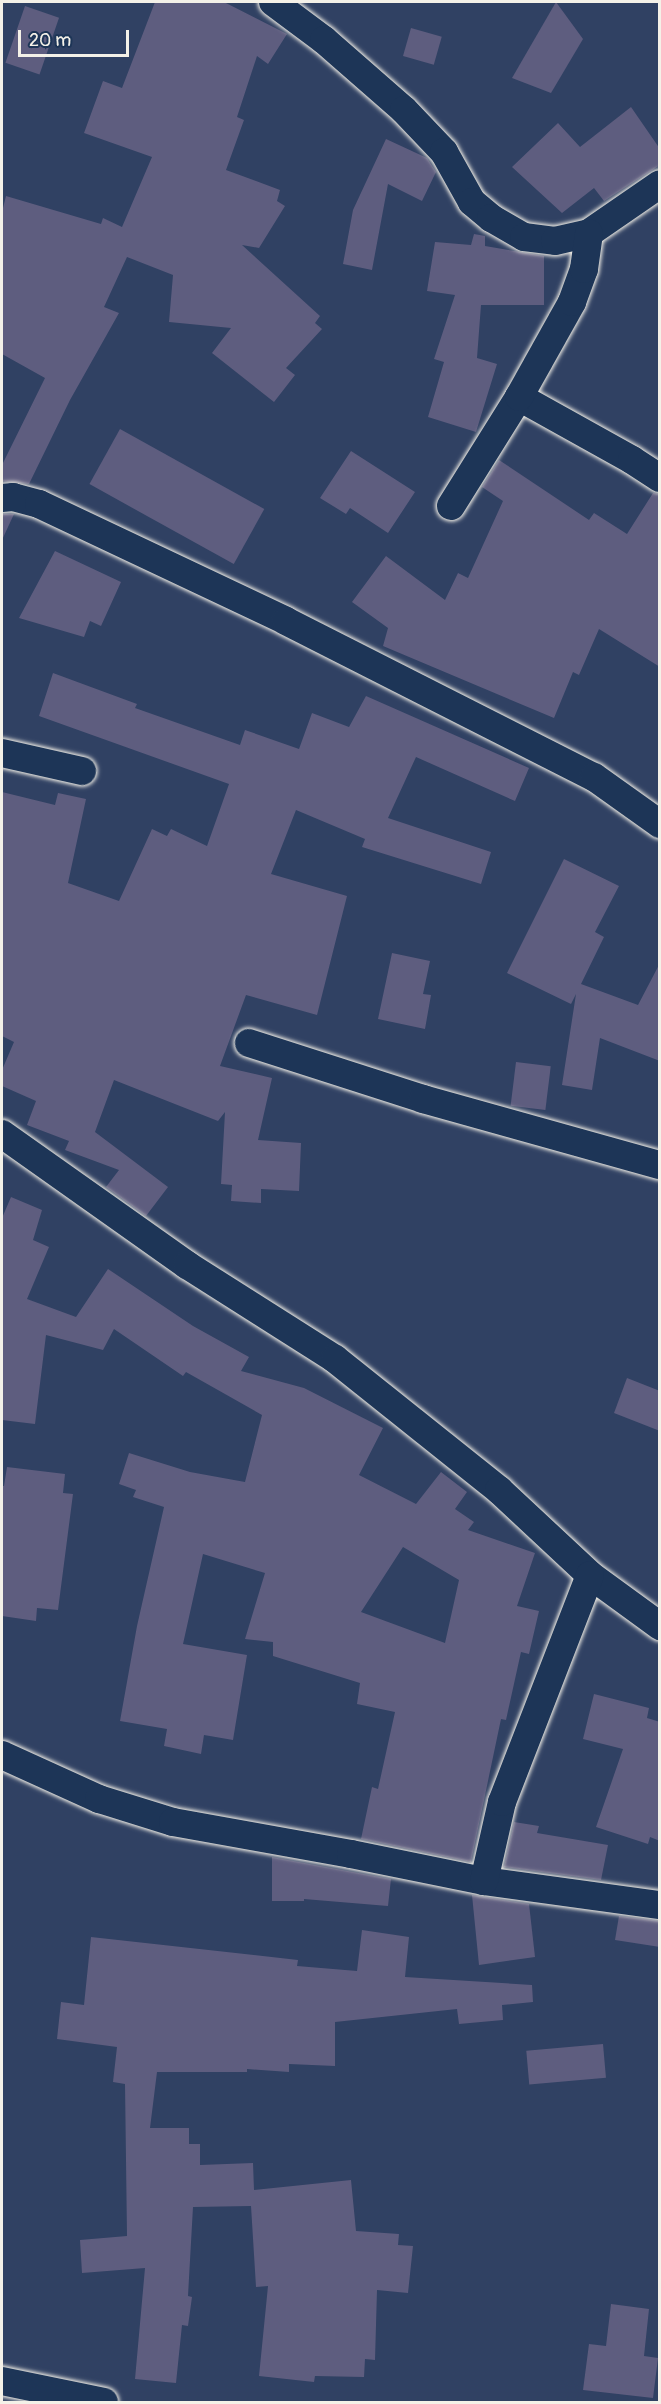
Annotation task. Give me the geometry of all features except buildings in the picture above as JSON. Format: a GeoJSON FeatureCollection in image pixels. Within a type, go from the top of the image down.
{"type":"FeatureCollection","features":[{"type":"Feature","properties":{"kind":"street"},"geometry":{"type":"LineString","coordinates":[[273,2],[324,40],[404,110],[444,152],[472,202],[491,218],[524,237],[555,241],[589,233],[660,184]]}},
{"type":"Feature","properties":{"kind":"street"},"geometry":{"type":"LineString","coordinates":[[451,506],[519,397],[572,302],[584,269],[589,233]]}},
{"type":"Feature","properties":{"kind":"street"},"geometry":{"type":"LineString","coordinates":[[519,397],[633,460],[660,478]]}},
{"type":"Feature","properties":{"kind":"street"},"geometry":{"type":"LineString","coordinates":[[2,498],[13,497],[39,504],[286,621],[594,777],[660,824]]}},
{"type":"Feature","properties":{"kind":"street"},"geometry":{"type":"LineString","coordinates":[[2,753],[82,771]]}},
{"type":"Feature","properties":{"kind":"street"},"geometry":{"type":"LineString","coordinates":[[249,1043],[423,1099],[660,1165]]}},
{"type":"Feature","properties":{"kind":"street"},"geometry":{"type":"LineString","coordinates":[[2,1134],[187,1265],[335,1359],[499,1490],[590,1575],[660,1626]]}},
{"type":"Feature","properties":{"kind":"street"},"geometry":{"type":"LineString","coordinates":[[484,1881],[502,1802],[590,1575]]}},
{"type":"Feature","properties":{"kind":"street"},"geometry":{"type":"LineString","coordinates":[[2,1755],[99,1799],[173,1822],[484,1881],[660,1905]]}},
{"type":"Feature","properties":{"kind":"street"},"geometry":{"type":"LineString","coordinates":[[2,2381],[104,2403]]}}]}
